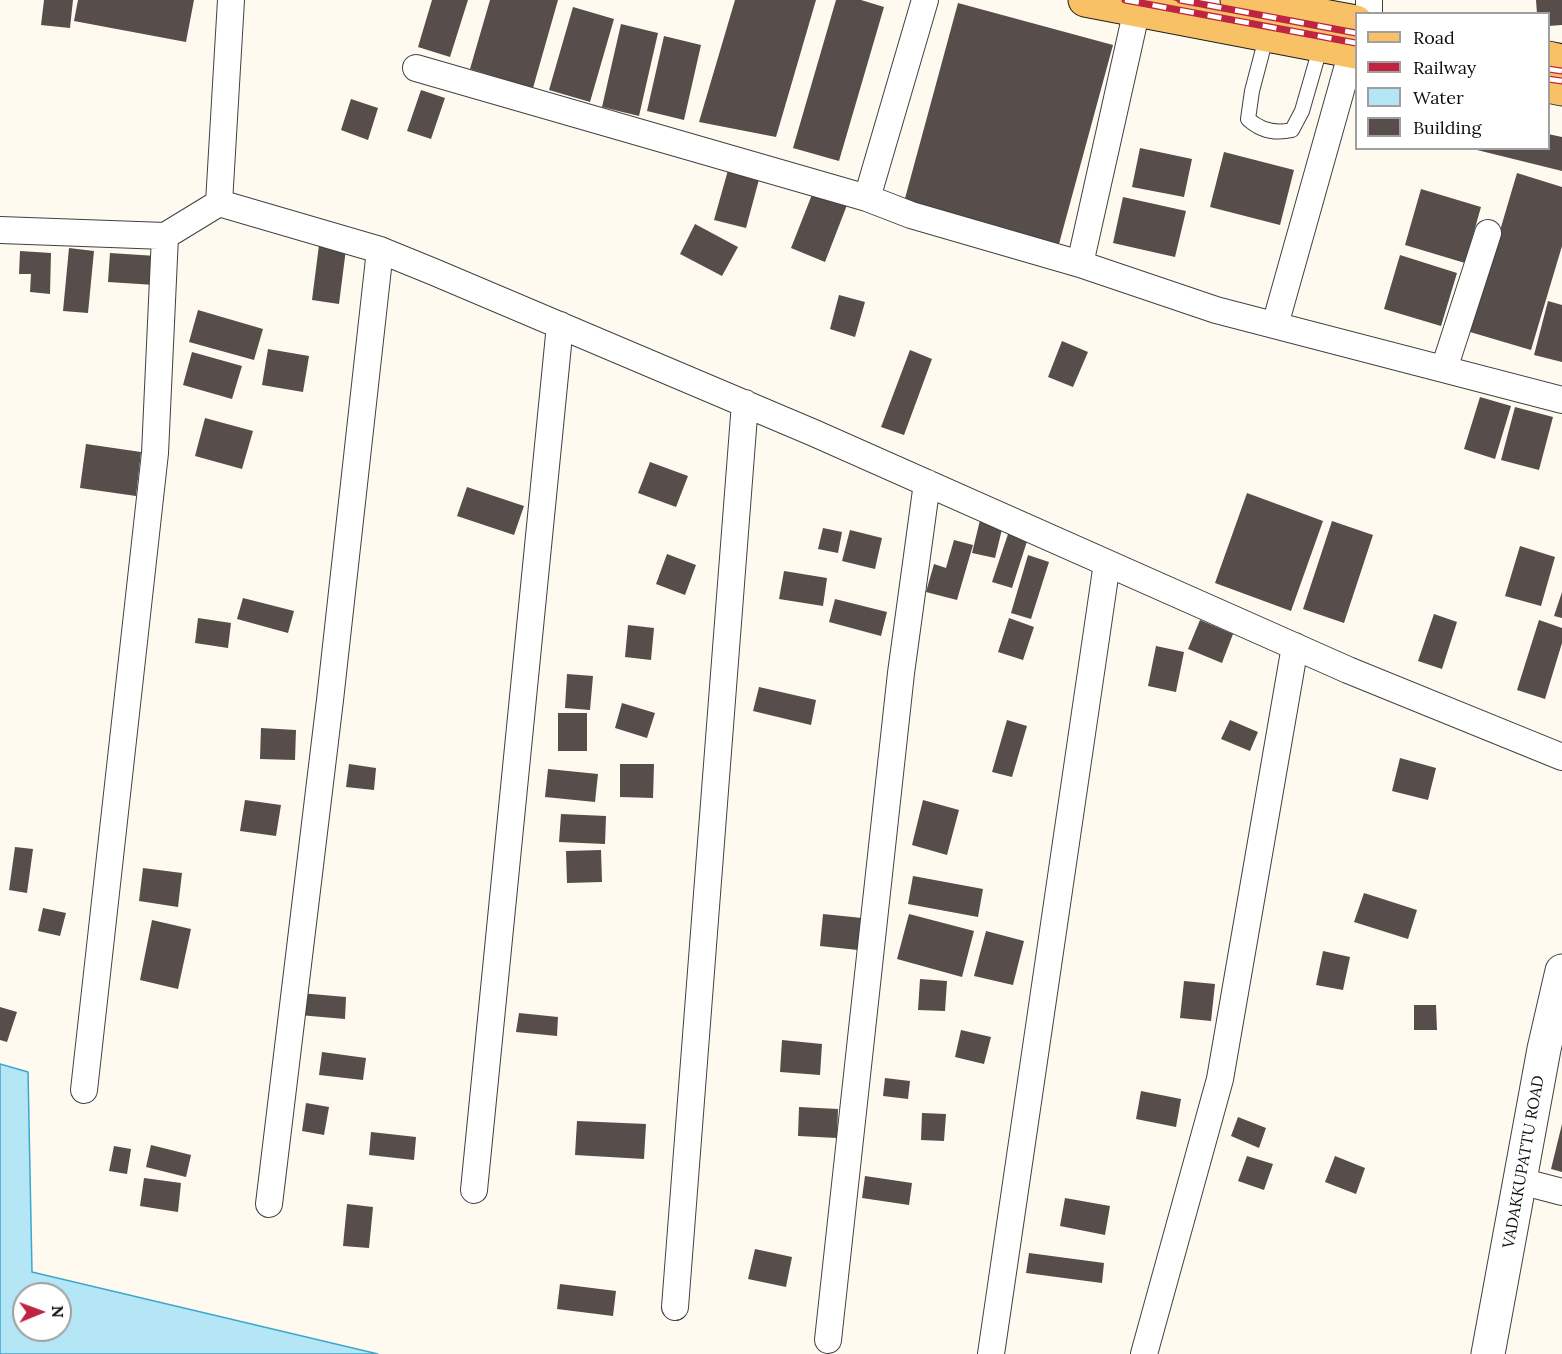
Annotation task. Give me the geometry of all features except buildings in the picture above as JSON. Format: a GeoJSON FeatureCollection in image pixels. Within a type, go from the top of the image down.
{"type":"FeatureCollection","features":[{"type":"Feature","properties":{"kind":"main road"},"geometry":{"type":"LineString","coordinates":[[1085,0],[1137,9],[1185,9],[1266,34],[1321,45],[1355,42]]}},
{"type":"Feature","properties":{"kind":"main road"},"geometry":{"type":"LineString","coordinates":[[1237,0],[1355,42]]}},
{"type":"Feature","properties":{"kind":"street"},"geometry":{"type":"LineString","coordinates":[[219,203],[231,0]]}},
{"type":"Feature","properties":{"kind":"street"},"geometry":{"type":"LineString","coordinates":[[867,198],[925,0]]}},
{"type":"Feature","properties":{"kind":"street"},"geometry":{"type":"LineString","coordinates":[[1080,264],[1137,9]]}},
{"type":"Feature","properties":{"kind":"street"},"geometry":{"type":"LineString","coordinates":[[1275,325],[1355,42]]}},
{"type":"Feature","properties":{"kind":"street"},"geometry":{"type":"LineString","coordinates":[[416,68],[867,198],[911,214],[1080,264],[1216,310],[1562,400]]}},
{"type":"Feature","properties":{"kind":"street"},"geometry":{"type":"LineString","coordinates":[[0,230],[165,236],[219,203],[380,249],[745,403],[1294,646],[1562,757]]}},
{"type":"Feature","properties":{"kind":"street"},"geometry":{"type":"LineString","coordinates":[[1444,369],[1488,233]]}},
{"type":"Feature","properties":{"kind":"street"},"geometry":{"type":"LineString","coordinates":[[84,1090],[155,453],[165,236]]}},
{"type":"Feature","properties":{"kind":"street"},"geometry":{"type":"LineString","coordinates":[[269,1204],[330,700],[380,249]]}},
{"type":"Feature","properties":{"kind":"street"},"geometry":{"type":"LineString","coordinates":[[474,1190],[560,325]]}},
{"type":"Feature","properties":{"kind":"street"},"geometry":{"type":"LineString","coordinates":[[675,1307],[745,403]]}},
{"type":"Feature","properties":{"kind":"street"},"geometry":{"type":"LineString","coordinates":[[828,1340],[901,673],[927,483]]}},
{"type":"Feature","properties":{"kind":"street"},"geometry":{"type":"LineString","coordinates":[[991,1354],[1107,563]]}},
{"type":"Feature","properties":{"kind":"street"},"geometry":{"type":"LineString","coordinates":[[1144,1354],[1221,1079],[1294,646]]}},
{"type":"Feature","properties":{"kind":"street","name":"VADAKKUPATTU ROAD"},"geometry":{"type":"LineString","coordinates":[[1488,1354],[1521,1181],[1553,1052],[1562,971]]}},
{"type":"Feature","properties":{"kind":"street"},"geometry":{"type":"LineString","coordinates":[[1521,1181],[1562,1192]]}},
{"type":"Feature","properties":{"kind":"lane"},"geometry":{"type":"LineString","coordinates":[[1266,34],[1252,91],[1248,119],[1257,128],[1279,133],[1292,130],[1302,111],[1321,45]]}},
{"type":"Feature","properties":{"kind":"water"},"geometry":{"type":"Polygon","coordinates":[[[0,1064],[28,1072],[32,1272],[378,1354],[0,1354],[0,1064]]]}},
{"type":"Feature","properties":{"kind":"railway"},"geometry":{"type":"LineString","coordinates":[[1125,0],[1355,43]]}},
{"type":"Feature","properties":{"kind":"railway"},"geometry":{"type":"LineString","coordinates":[[1180,0],[1355,33]]}},
{"type":"Feature","properties":{"kind":"railway"},"geometry":{"type":"LineString","coordinates":[[1550,69],[1562,71]]}},
{"type":"Feature","properties":{"kind":"railway"},"geometry":{"type":"LineString","coordinates":[[1550,79],[1562,81]]}}]}
